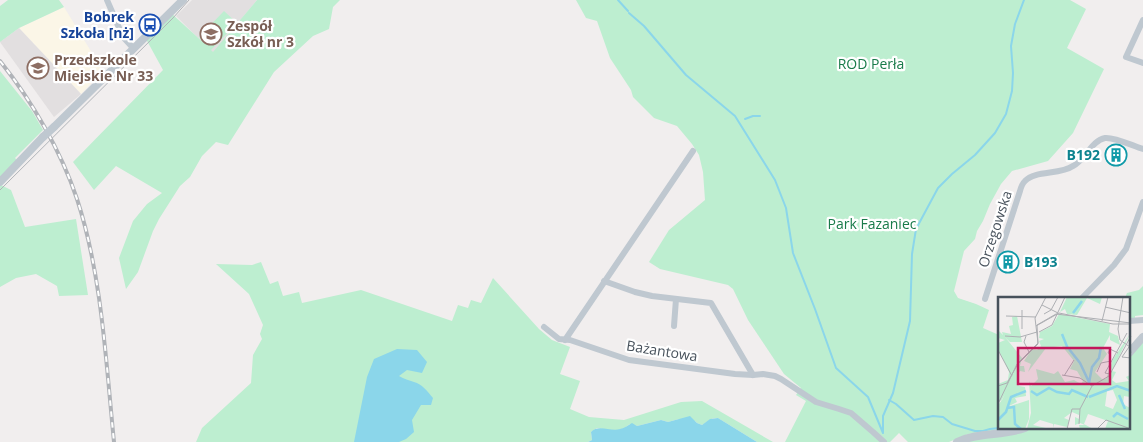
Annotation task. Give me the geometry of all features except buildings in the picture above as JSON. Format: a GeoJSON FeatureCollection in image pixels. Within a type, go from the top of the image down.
{"type":"FeatureCollection","features":[{"type":"Feature","properties":{"kind":"street"},"geometry":{"type":"LineString","coordinates":[[107,0],[123,37],[134,49]]}},
{"type":"Feature","properties":{"kind":"street"},"geometry":{"type":"LineString","coordinates":[[0,182],[43,137],[184,0]]}},
{"type":"Feature","properties":{"kind":"street"},"geometry":{"type":"LineString","coordinates":[[1143,20],[1126,57],[1143,63]]}},
{"type":"Feature","properties":{"kind":"street"},"geometry":{"type":"LineString","coordinates":[[1139,28],[1143,37]]}},
{"type":"Feature","properties":{"kind":"street","name":"Orzegowska"},"geometry":{"type":"LineString","coordinates":[[985,299],[1020,191],[1027,178],[1073,167],[1081,161],[1097,142],[1104,138],[1143,149]]}},
{"type":"Feature","properties":{"kind":"street"},"geometry":{"type":"LineString","coordinates":[[564,340],[693,151]]}},
{"type":"Feature","properties":{"kind":"street"},"geometry":{"type":"LineString","coordinates":[[1083,297],[1114,266],[1126,250],[1143,202]]}},
{"type":"Feature","properties":{"kind":"street"},"geometry":{"type":"LineString","coordinates":[[604,281],[634,292],[652,296],[710,303],[753,375]]}},
{"type":"Feature","properties":{"kind":"street"},"geometry":{"type":"LineString","coordinates":[[674,326],[676,299]]}},
{"type":"Feature","properties":{"kind":"street"},"geometry":{"type":"LineString","coordinates":[[1130,321],[1143,320]]}},
{"type":"Feature","properties":{"kind":"street","name":"Bażantowa"},"geometry":{"type":"LineString","coordinates":[[544,327],[558,339],[570,340],[637,362],[726,373],[775,376],[816,402],[849,412],[884,442]]}},
{"type":"Feature","properties":{"kind":"street"},"geometry":{"type":"LineString","coordinates":[[1130,352],[1143,337]]}},
{"type":"Feature","properties":{"kind":"street"},"geometry":{"type":"LineString","coordinates":[[957,442],[968,438],[1018,430]]}},
{"type":"Feature","properties":{"kind":"shaded area","name":"Zespół Szkół nr 3"},"geometry":{"type":"Polygon","coordinates":[[[192,0],[257,0],[213,53],[176,16],[192,0]]]}},
{"type":"Feature","properties":{"kind":"shaded area"},"geometry":{"type":"Polygon","coordinates":[[[64,7],[103,71],[81,94],[19,28],[64,7]]]}},
{"type":"Feature","properties":{"kind":"shaded area","name":"Przedszkole Miejskie Nr 33"},"geometry":{"type":"Polygon","coordinates":[[[19,28],[81,94],[54,117],[0,42],[19,28]]]}},
{"type":"Feature","properties":{"kind":"green space"},"geometry":{"type":"Polygon","coordinates":[[[8,0],[59,0],[64,7],[19,28],[0,42],[0,6],[8,0]]]}},
{"type":"Feature","properties":{"kind":"green space"},"geometry":{"type":"Polygon","coordinates":[[[257,0],[340,0],[333,7],[329,29],[313,36],[274,72],[228,145],[216,142],[202,156],[190,177],[180,186],[159,219],[138,272],[126,289],[119,258],[133,221],[147,204],[162,193],[116,166],[94,190],[73,162],[163,70],[146,39],[171,13],[206,45],[199,37],[224,11],[237,23],[211,50],[213,52],[257,0]]]}},
{"type":"Feature","properties":{"kind":"green space","name":"Park Fazaniec"},"geometry":{"type":"Polygon","coordinates":[[[576,0],[1070,0],[1086,9],[1067,48],[1104,69],[1073,133],[1048,161],[1012,171],[1001,184],[977,231],[975,239],[964,251],[954,291],[958,298],[989,310],[983,328],[998,335],[998,430],[1008,430],[968,434],[949,442],[908,442],[899,433],[890,442],[785,442],[806,401],[796,395],[801,388],[784,374],[748,320],[733,289],[728,285],[660,269],[649,262],[669,230],[705,200],[703,172],[699,155],[677,126],[654,118],[633,97],[631,90],[610,58],[597,21],[586,18],[576,0]]]}},
{"type":"Feature","properties":{"kind":"green space"},"geometry":{"type":"Polygon","coordinates":[[[0,71],[32,111],[43,130],[15,158],[17,160],[0,178],[0,71]]]}},
{"type":"Feature","properties":{"kind":"green space"},"geometry":{"type":"Polygon","coordinates":[[[1,185],[11,190],[25,227],[76,219],[88,295],[59,296],[57,286],[36,274],[16,278],[0,287],[1,185]]]}},
{"type":"Feature","properties":{"kind":"green space"},"geometry":{"type":"Polygon","coordinates":[[[261,262],[270,284],[278,281],[283,296],[299,292],[302,303],[361,290],[452,321],[458,305],[468,308],[471,300],[481,303],[493,278],[539,329],[552,340],[570,347],[560,374],[580,381],[570,409],[589,417],[624,420],[681,402],[702,401],[773,442],[757,442],[718,418],[711,419],[702,425],[695,421],[679,419],[668,422],[661,420],[637,426],[630,424],[616,430],[597,428],[591,432],[592,440],[588,442],[196,442],[202,428],[251,383],[253,355],[262,339],[260,334],[263,325],[249,294],[216,264],[252,265],[261,262]]]}},
{"type":"Feature","properties":{"kind":"green space"},"geometry":{"type":"Polygon","coordinates":[[[1143,286],[1143,315],[1130,318],[1130,297],[1125,297],[1127,293],[1139,290],[1143,286]]]}},
{"type":"Feature","properties":{"kind":"green space"},"geometry":{"type":"Polygon","coordinates":[[[1143,340],[1143,442],[960,442],[1018,430],[1130,430],[1130,354],[1143,340]]]}},
{"type":"Feature","properties":{"kind":"water"},"geometry":{"type":"Polygon","coordinates":[[[397,349],[417,350],[427,362],[422,373],[407,370],[399,376],[425,388],[433,398],[431,405],[421,405],[412,420],[414,432],[406,439],[399,442],[354,442],[367,377],[374,359],[397,349]]]}},
{"type":"Feature","properties":{"kind":"water"},"geometry":{"type":"Polygon","coordinates":[[[690,416],[702,425],[710,419],[718,418],[757,442],[588,442],[592,440],[591,432],[597,429],[616,430],[632,423],[637,426],[661,420],[668,422],[690,416]]]}},
{"type":"Feature","properties":{"kind":"waterway"},"geometry":{"type":"LineString","coordinates":[[618,0],[628,11]]}},
{"type":"Feature","properties":{"kind":"waterway"},"geometry":{"type":"LineString","coordinates":[[883,432],[883,416],[893,393],[910,321],[912,254],[916,229],[938,188],[975,155],[995,133],[1006,114],[1012,91],[1011,46],[1015,24],[1024,0]]}},
{"type":"Feature","properties":{"kind":"waterway"},"geometry":{"type":"LineString","coordinates":[[629,13],[644,26],[686,75],[735,116],[775,180],[786,208],[793,253],[836,368],[868,397],[883,433]]}},
{"type":"Feature","properties":{"kind":"waterway"},"geometry":{"type":"LineString","coordinates":[[745,119],[760,116]]}},
{"type":"Feature","properties":{"kind":"waterway"},"geometry":{"type":"LineString","coordinates":[[889,400],[914,420],[933,416],[943,417],[952,424],[975,431],[998,428]]}},
{"type":"Feature","properties":{"kind":"tram line"},"geometry":{"type":"LineString","coordinates":[[0,190],[189,0]]}},
{"type":"Feature","properties":{"kind":"railway"},"geometry":{"type":"LineString","coordinates":[[0,61],[12,76],[44,127],[63,163],[77,199],[98,288],[114,442]]}},
{"type":"Feature","properties":{"kind":"place","name":"Bobrek Szkoła [nż]"},"geometry":{"type":"Point","coordinates":[150,25]}},
{"type":"Feature","properties":{"kind":"place","name":"Zespół Szkół nr 3"},"geometry":{"type":"Point","coordinates":[211,34]}},
{"type":"Feature","properties":{"kind":"place","name":"Przedszkole Miejskie Nr 33"},"geometry":{"type":"Point","coordinates":[38,68]}},
{"type":"Feature","properties":{"kind":"place","name":"B192"},"geometry":{"type":"Point","coordinates":[1116,155]}},
{"type":"Feature","properties":{"kind":"place","name":"B193"},"geometry":{"type":"Point","coordinates":[1008,262]}},
{"type":"Feature","properties":{"kind":"park label","name":"ROD Perła"},"geometry":{"type":"Point","coordinates":[871,64]}}]}
